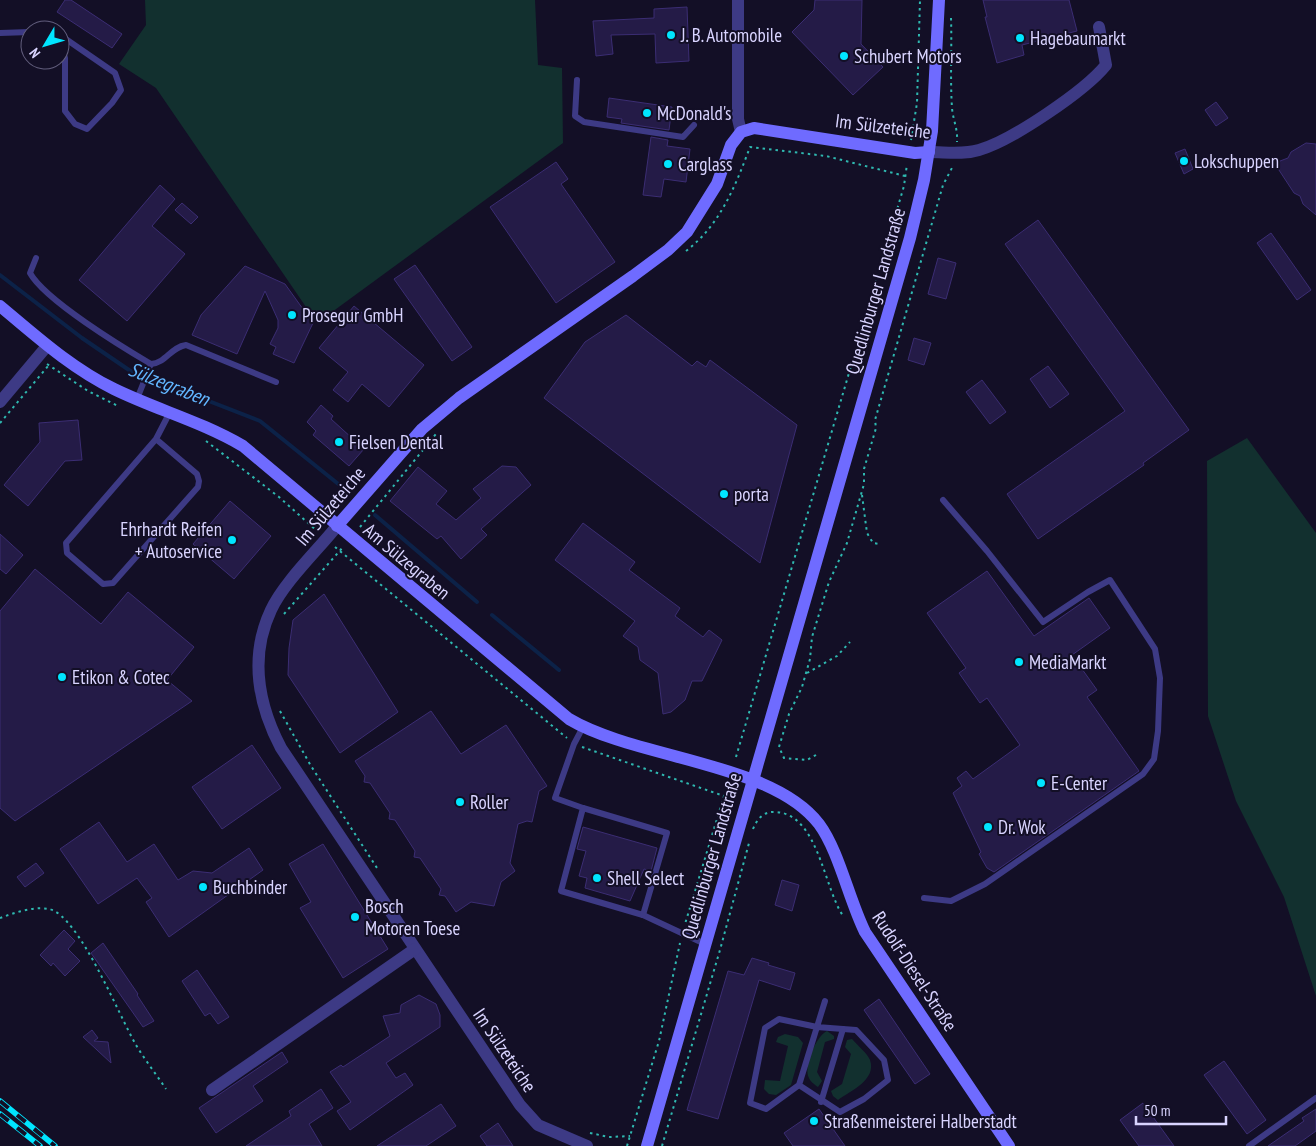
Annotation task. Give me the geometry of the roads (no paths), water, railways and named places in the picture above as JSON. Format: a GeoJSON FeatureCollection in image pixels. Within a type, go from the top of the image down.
{"type":"FeatureCollection","features":[{"type":"Feature","properties":{"kind":"street"},"geometry":{"type":"LineString","coordinates":[[738,0],[738,118],[741,132]]}},
{"type":"Feature","properties":{"kind":"street","name":"Quedlinburger Landstraße"},"geometry":{"type":"LineString","coordinates":[[647,1146],[811,577],[900,280],[929,152],[936,96],[939,0]]}},
{"type":"Feature","properties":{"kind":"street","name":"Im Sülzeteiche"},"geometry":{"type":"LineString","coordinates":[[587,1146],[547,1130],[527,1114],[281,748],[266,715],[260,693],[259,656],[272,608],[326,539],[422,429],[459,398],[661,255],[687,232],[717,184],[731,145],[741,132],[754,128],[909,152],[978,150],[1013,134],[1095,78],[1106,65],[1099,27]]}},
{"type":"Feature","properties":{"kind":"street","name":"Am Sülzegraben"},"geometry":{"type":"LineString","coordinates":[[0,306],[47,346],[103,383],[214,429],[243,446],[553,708],[583,727],[753,781]]}},
{"type":"Feature","properties":{"kind":"street"},"geometry":{"type":"LineString","coordinates":[[0,402],[47,346]]}},
{"type":"Feature","properties":{"kind":"street","name":"Rudolf-Diesel-Straße"},"geometry":{"type":"LineString","coordinates":[[753,781],[796,802],[809,812],[820,826],[866,932],[1009,1146]]}},
{"type":"Feature","properties":{"kind":"street"},"geometry":{"type":"LineString","coordinates":[[212,1090],[415,949]]}},
{"type":"Feature","properties":{"kind":"lane"},"geometry":{"type":"LineString","coordinates":[[0,33],[20,32]]}},
{"type":"Feature","properties":{"kind":"lane"},"geometry":{"type":"LineString","coordinates":[[66,70],[65,111],[75,124],[87,129],[112,103],[121,90],[115,73],[70,42]]}},
{"type":"Feature","properties":{"kind":"lane"},"geometry":{"type":"LineString","coordinates":[[577,80],[575,116],[584,122],[683,137],[694,125]]}},
{"type":"Feature","properties":{"kind":"lane"},"geometry":{"type":"LineString","coordinates":[[36,258],[30,273],[33,279],[54,298],[150,367]]}},
{"type":"Feature","properties":{"kind":"lane"},"geometry":{"type":"LineString","coordinates":[[137,398],[150,367],[158,363],[178,346],[186,345],[276,382]]}},
{"type":"Feature","properties":{"kind":"lane"},"geometry":{"type":"LineString","coordinates":[[156,439],[197,474],[198,486],[113,583],[103,584],[67,553],[66,543],[156,439],[170,412]]}},
{"type":"Feature","properties":{"kind":"lane"},"geometry":{"type":"LineString","coordinates":[[924,898],[951,901],[985,884],[1143,774],[1154,759],[1158,731],[1160,678],[1155,649],[1110,580],[1088,592],[1043,622],[988,551],[943,500]]}},
{"type":"Feature","properties":{"kind":"lane"},"geometry":{"type":"LineString","coordinates":[[583,727],[574,744],[555,798],[667,833],[643,915]]}},
{"type":"Feature","properties":{"kind":"lane"},"geometry":{"type":"LineString","coordinates":[[583,808],[562,891],[643,915],[705,944]]}},
{"type":"Feature","properties":{"kind":"lane"},"geometry":{"type":"LineString","coordinates":[[799,1085],[821,1102],[840,1112],[864,1099],[888,1080],[884,1060],[856,1030],[817,1027],[779,1019],[765,1028],[750,1103],[766,1109],[799,1085],[817,1027],[825,1001]]}},
{"type":"Feature","properties":{"kind":"lane"},"geometry":{"type":"LineString","coordinates":[[821,1102],[843,1029]]}},
{"type":"Feature","properties":{"kind":"lane"},"geometry":{"type":"LineString","coordinates":[[1248,1146],[1316,1098]]}},
{"type":"Feature","properties":{"kind":"waterway","name":"Sülzegraben"},"geometry":{"type":"LineString","coordinates":[[0,275],[82,338],[129,370],[260,421],[342,487]]}},
{"type":"Feature","properties":{"kind":"waterway","name":"Sülzegraben"},"geometry":{"type":"LineString","coordinates":[[375,515],[477,602]]}},
{"type":"Feature","properties":{"kind":"waterway","name":"Sülzegraben"},"geometry":{"type":"LineString","coordinates":[[492,615],[559,670]]}},
{"type":"Feature","properties":{"kind":"railway"},"geometry":{"type":"LineString","coordinates":[[0,1101],[55,1146]]}},
{"type":"Feature","properties":{"kind":"railway"},"geometry":{"type":"LineString","coordinates":[[0,1114],[40,1146]]}},
{"type":"Feature","properties":{"kind":"place","name":"J. B. Automobile"},"geometry":{"type":"Point","coordinates":[671,35]}},
{"type":"Feature","properties":{"kind":"place","name":"Hagebaumarkt"},"geometry":{"type":"Point","coordinates":[1020,38]}},
{"type":"Feature","properties":{"kind":"place","name":"Schubert Motors"},"geometry":{"type":"Point","coordinates":[844,56]}},
{"type":"Feature","properties":{"kind":"place","name":"McDonald's"},"geometry":{"type":"Point","coordinates":[647,113]}},
{"type":"Feature","properties":{"kind":"place","name":"Lokschuppen"},"geometry":{"type":"Point","coordinates":[1184,161]}},
{"type":"Feature","properties":{"kind":"place","name":"Carglass"},"geometry":{"type":"Point","coordinates":[668,164]}},
{"type":"Feature","properties":{"kind":"place","name":"Prosegur GmbH"},"geometry":{"type":"Point","coordinates":[292,315]}},
{"type":"Feature","properties":{"kind":"place","name":"Fielsen Dental"},"geometry":{"type":"Point","coordinates":[339,442]}},
{"type":"Feature","properties":{"kind":"place","name":"porta"},"geometry":{"type":"Point","coordinates":[724,494]}},
{"type":"Feature","properties":{"kind":"place","name":"Ehrhardt Reifen + Autoservice"},"geometry":{"type":"Point","coordinates":[232,540]}},
{"type":"Feature","properties":{"kind":"place","name":"MediaMarkt"},"geometry":{"type":"Point","coordinates":[1019,662]}},
{"type":"Feature","properties":{"kind":"place","name":"Etikon & Cotec"},"geometry":{"type":"Point","coordinates":[62,677]}},
{"type":"Feature","properties":{"kind":"place","name":"E-Center"},"geometry":{"type":"Point","coordinates":[1041,783]}},
{"type":"Feature","properties":{"kind":"place","name":"Roller"},"geometry":{"type":"Point","coordinates":[460,802]}},
{"type":"Feature","properties":{"kind":"place","name":"Dr. Wok"},"geometry":{"type":"Point","coordinates":[988,827]}},
{"type":"Feature","properties":{"kind":"place","name":"Shell Select"},"geometry":{"type":"Point","coordinates":[597,878]}},
{"type":"Feature","properties":{"kind":"place","name":"Buchbinder"},"geometry":{"type":"Point","coordinates":[203,887]}},
{"type":"Feature","properties":{"kind":"place","name":"Bosch Motoren Toese"},"geometry":{"type":"Point","coordinates":[355,917]}},
{"type":"Feature","properties":{"kind":"place","name":"Straßenmeisterei Halberstadt"},"geometry":{"type":"Point","coordinates":[814,1121]}}]}
